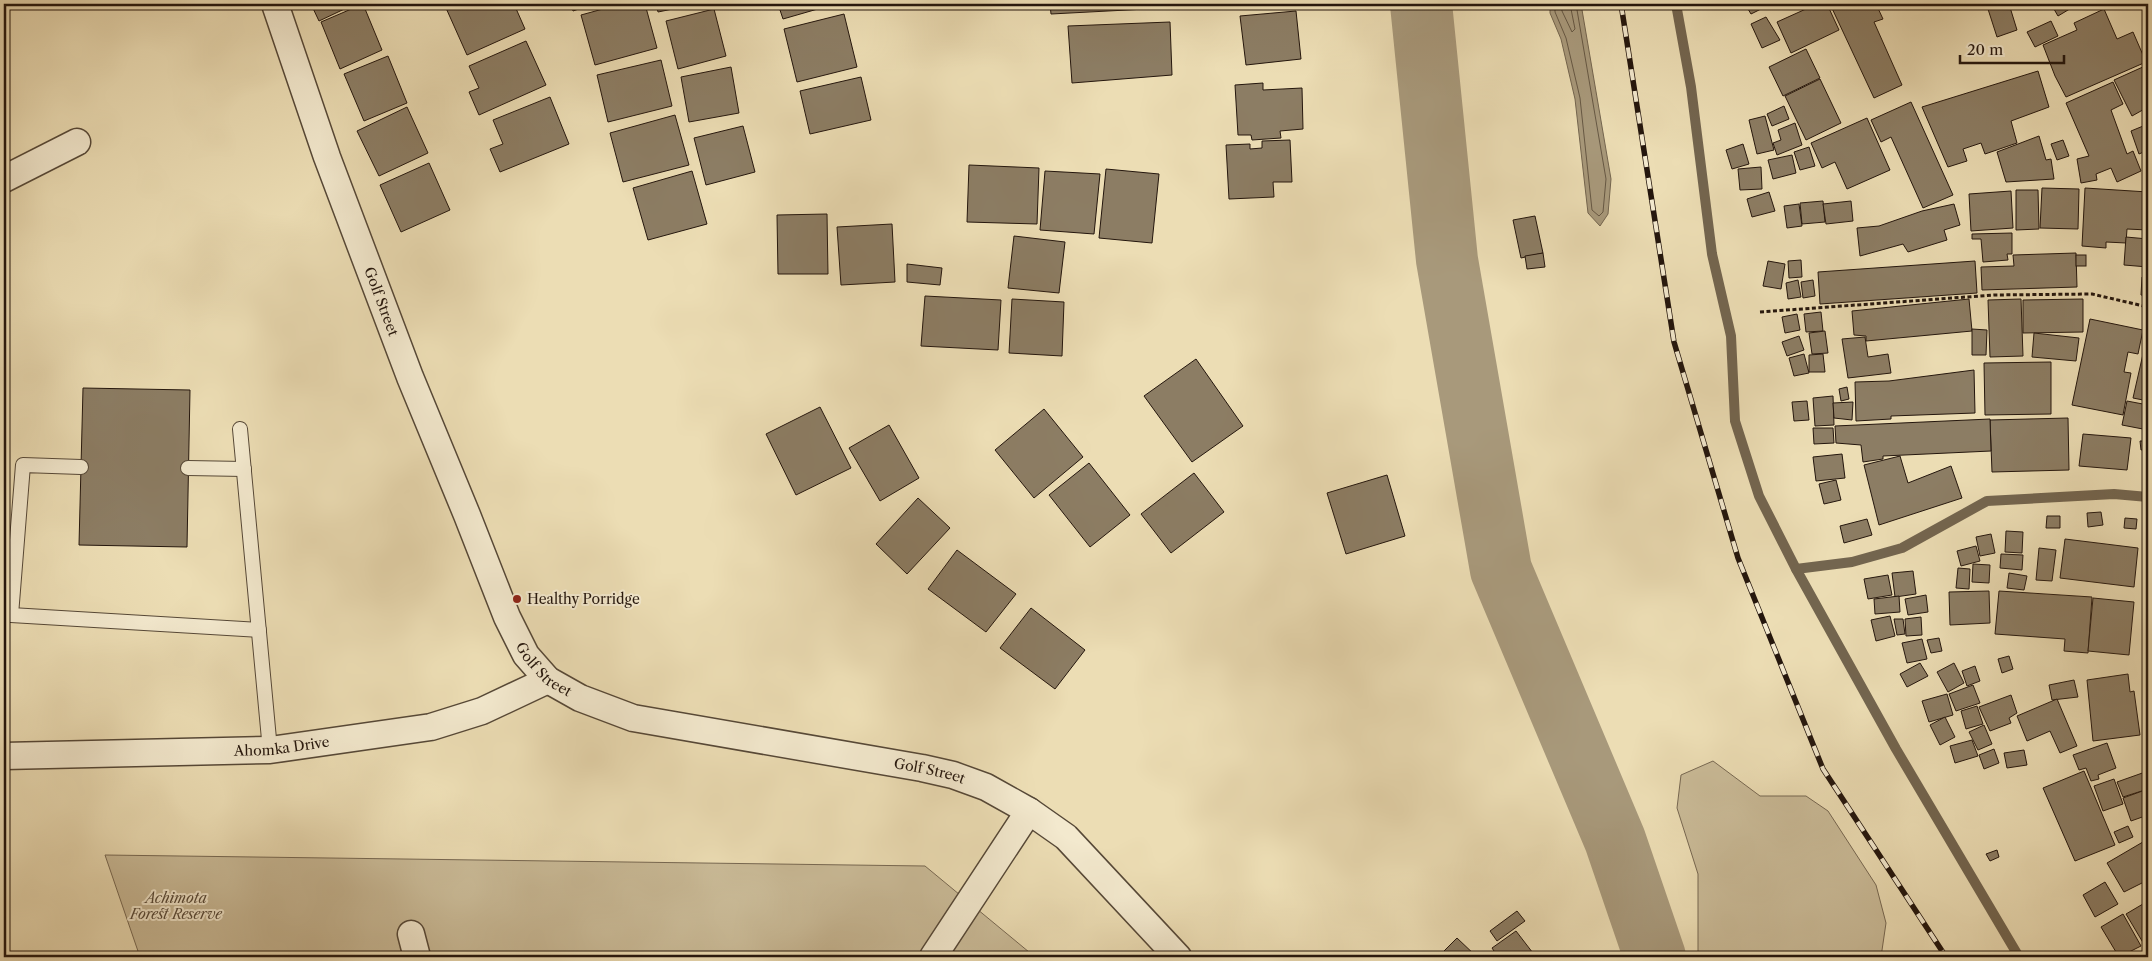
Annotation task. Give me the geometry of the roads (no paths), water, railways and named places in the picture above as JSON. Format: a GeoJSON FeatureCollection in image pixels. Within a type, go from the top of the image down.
{"type":"FeatureCollection","features":[{"type":"Feature","properties":{"kind":"street","name":"Golf Street"},"geometry":{"type":"LineString","coordinates":[[275,4],[327,157],[372,277],[507,617],[526,655],[548,680],[580,698],[633,718],[953,775],[986,787],[1029,811],[1066,837],[1178,957]]}},
{"type":"Feature","properties":{"kind":"street"},"geometry":{"type":"LineString","coordinates":[[4,179],[78,142]]}},
{"type":"Feature","properties":{"kind":"street","name":"Ahomka Drive"},"geometry":{"type":"LineString","coordinates":[[4,756],[270,750],[431,727],[482,711],[548,680]]}},
{"type":"Feature","properties":{"kind":"street"},"geometry":{"type":"LineString","coordinates":[[933,957],[1029,811]]}},
{"type":"Feature","properties":{"kind":"lane"},"geometry":{"type":"LineString","coordinates":[[240,429],[270,750]]}},
{"type":"Feature","properties":{"kind":"lane"},"geometry":{"type":"LineString","coordinates":[[81,467],[23,465],[11,615],[259,630]]}},
{"type":"Feature","properties":{"kind":"lane"},"geometry":{"type":"LineString","coordinates":[[188,468],[244,469]]}},
{"type":"Feature","properties":{"kind":"water"},"geometry":{"type":"Polygon","coordinates":[[[1550,4],[1581,4],[1611,179],[1608,214],[1600,226],[1588,213],[1575,99],[1561,39],[1550,13],[1550,4]]]}},
{"type":"Feature","properties":{"kind":"waterway"},"geometry":{"type":"LineString","coordinates":[[1421,4],[1447,260],[1501,570],[1615,840],[1655,957]]}},
{"type":"Feature","properties":{"kind":"waterway"},"geometry":{"type":"LineString","coordinates":[[1676,4],[1691,87],[1712,254],[1731,336],[1735,421],[1759,496],[1796,569],[1896,749],[2019,957]]}},
{"type":"Feature","properties":{"kind":"waterway"},"geometry":{"type":"LineString","coordinates":[[1796,569],[1852,562],[1902,548],[1987,501],[2114,494],[2148,497]]}},
{"type":"Feature","properties":{"kind":"railway"},"geometry":{"type":"LineString","coordinates":[[1621,4],[1674,342],[1738,558],[1823,769],[1946,957]]}},
{"type":"Feature","properties":{"kind":"place","name":"Healthy Porridge"},"geometry":{"type":"Point","coordinates":[517,599]}},
{"type":"Feature","properties":{"kind":"park label","name":"Achimota Forest Reserve"},"geometry":{"type":"Point","coordinates":[176,906]}}]}
